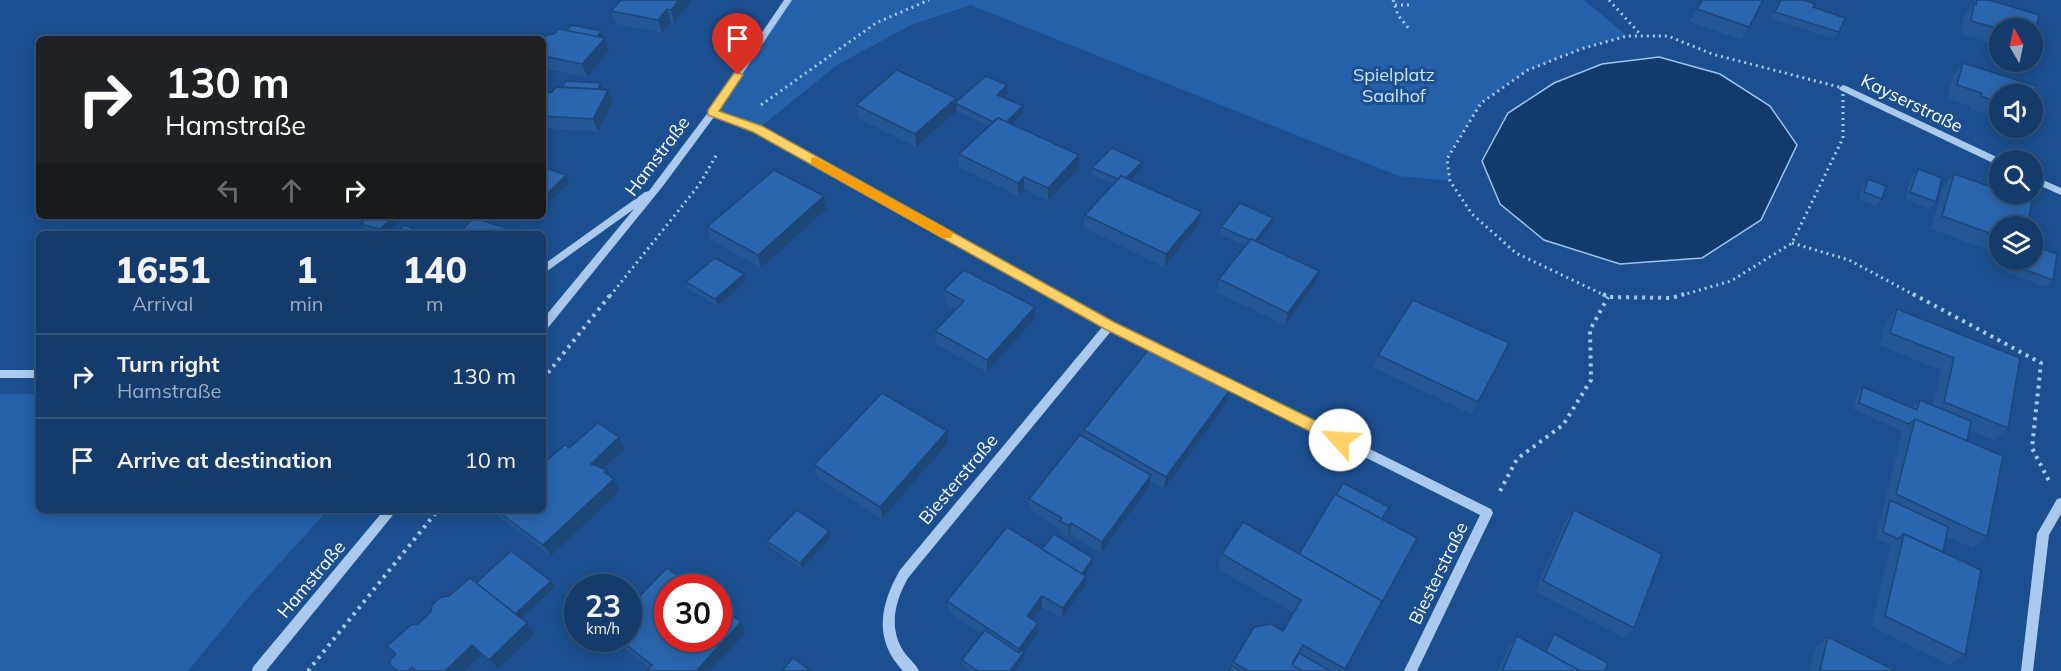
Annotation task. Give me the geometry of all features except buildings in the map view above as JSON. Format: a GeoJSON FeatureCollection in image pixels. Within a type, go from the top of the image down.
{"type":"FeatureCollection","features":[{"type":"Feature","properties":{"kind":"street","name":"Hamstraße"},"geometry":{"type":"LineString","coordinates":[[546,322],[660,184],[712,113],[788,0]]}},
{"type":"Feature","properties":{"kind":"street","name":"Kayserstraße"},"geometry":{"type":"LineString","coordinates":[[1843,88],[1989,158]]}},
{"type":"Feature","properties":{"kind":"street","name":"Biesterstraße"},"geometry":{"type":"LineString","coordinates":[[712,113],[758,129],[1110,325],[1487,513],[1410,671]]}},
{"type":"Feature","properties":{"kind":"street"},"geometry":{"type":"LineString","coordinates":[[2043,183],[2061,192]]}},
{"type":"Feature","properties":{"kind":"street"},"geometry":{"type":"LineString","coordinates":[[546,268],[660,184]]}},
{"type":"Feature","properties":{"kind":"street","name":"Biesterstraße"},"geometry":{"type":"LineString","coordinates":[[913,671],[894,647],[888,627],[890,603],[904,573],[1110,325]]}},
{"type":"Feature","properties":{"kind":"street"},"geometry":{"type":"LineString","coordinates":[[0,374],[36,374]]}},
{"type":"Feature","properties":{"kind":"street"},"geometry":{"type":"LineString","coordinates":[[2026,671],[2043,534],[2060,502]]}},
{"type":"Feature","properties":{"kind":"street","name":"Hamstraße"},"geometry":{"type":"LineString","coordinates":[[258,671],[389,513]]}},
{"type":"Feature","properties":{"kind":"path"},"geometry":{"type":"LineString","coordinates":[[546,375],[699,185],[736,122],[876,23],[929,0]]}},
{"type":"Feature","properties":{"kind":"path"},"geometry":{"type":"LineString","coordinates":[[1393,0],[1398,15],[1408,29]]}},
{"type":"Feature","properties":{"kind":"path"},"geometry":{"type":"LineString","coordinates":[[1608,0],[1641,36]]}},
{"type":"Feature","properties":{"kind":"path"},"geometry":{"type":"LineString","coordinates":[[1395,5],[1411,5]]}},
{"type":"Feature","properties":{"kind":"path"},"geometry":{"type":"LineString","coordinates":[[1627,36],[1641,36],[1668,36],[1712,54],[1843,88],[1843,138],[1792,243],[1731,281],[1672,298],[1608,297],[1516,253],[1472,214],[1450,181],[1447,159],[1481,103],[1528,70],[1581,49],[1627,36]]}},
{"type":"Feature","properties":{"kind":"path"},"geometry":{"type":"LineString","coordinates":[[1792,243],[1849,260],[2041,363],[2032,448],[2060,502]]}},
{"type":"Feature","properties":{"kind":"path"},"geometry":{"type":"LineString","coordinates":[[1487,513],[1517,459],[1563,425],[1591,380],[1590,330],[1608,297]]}},
{"type":"Feature","properties":{"kind":"path"},"geometry":{"type":"LineString","coordinates":[[308,671],[436,513]]}},
{"type":"Feature","properties":{"kind":"green space","name":"Spielplatz Saalhof"},"geometry":{"type":"Polygon","coordinates":[[[788,0],[1584,0],[1627,36],[1581,49],[1528,70],[1481,103],[1447,159],[1450,181],[1399,176],[971,5],[911,25],[837,65],[758,129],[712,113],[788,0]]]}},
{"type":"Feature","properties":{"kind":"green space"},"geometry":{"type":"Polygon","coordinates":[[[0,394],[36,394],[36,513],[325,513],[247,599],[188,671],[0,671],[0,394]]]}},
{"type":"Feature","properties":{"kind":"shaded area"},"geometry":{"type":"Polygon","coordinates":[[[1659,57],[1720,74],[1770,106],[1797,145],[1761,220],[1702,258],[1620,264],[1544,240],[1500,204],[1482,161],[1508,113],[1554,83],[1602,64],[1659,57]]]}},
{"type":"Feature","properties":{"kind":"slow traffic"},"geometry":{"type":"LineString","coordinates":[[815,161],[947,234]]}},
{"type":"Feature","properties":{"kind":"route"},"geometry":{"type":"LineString","coordinates":[[738,75],[712,113],[758,129],[1110,325],[1340,440]]}}]}
